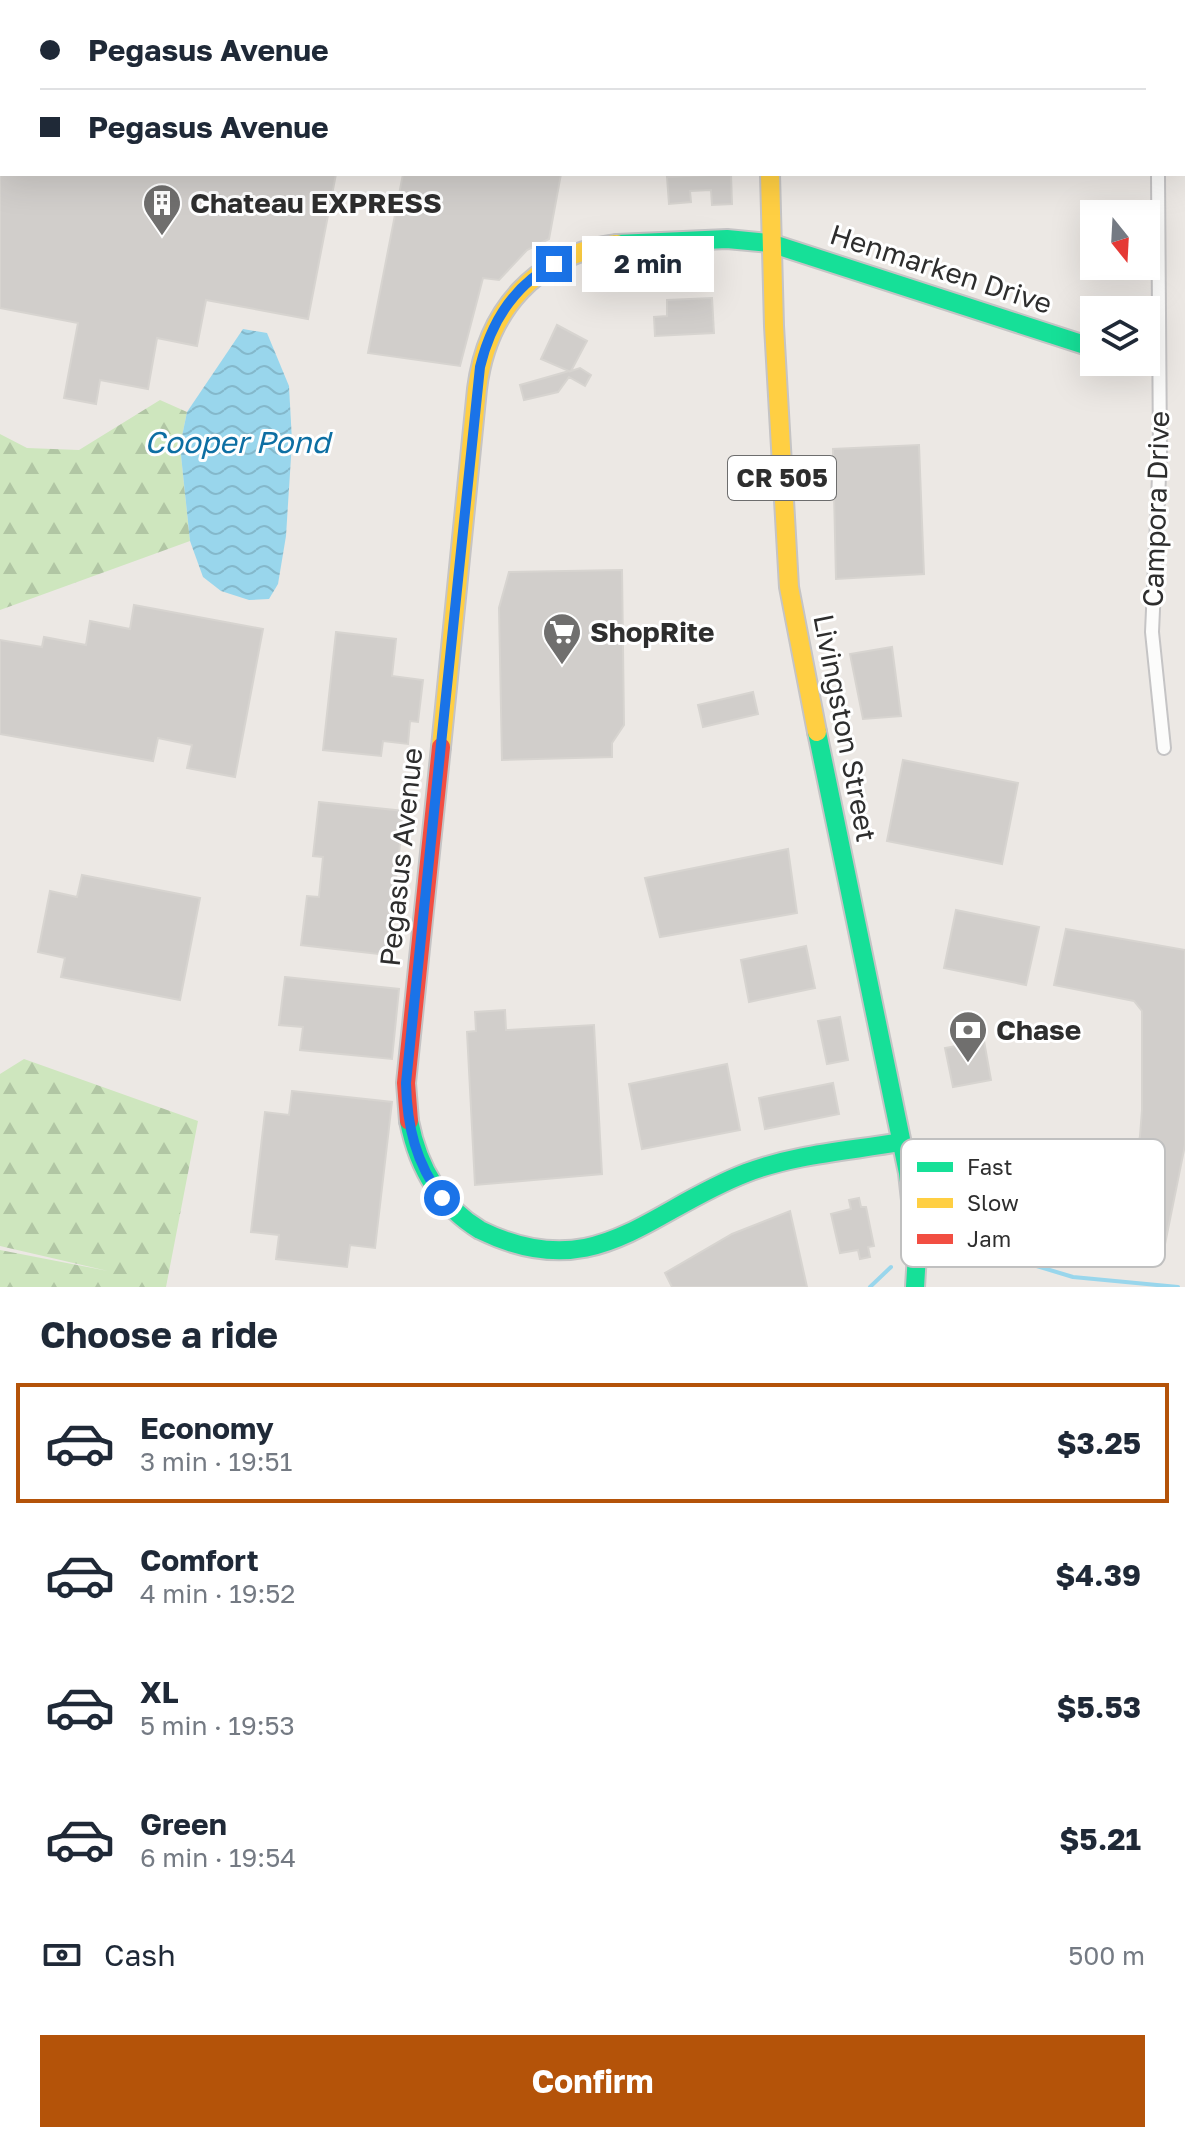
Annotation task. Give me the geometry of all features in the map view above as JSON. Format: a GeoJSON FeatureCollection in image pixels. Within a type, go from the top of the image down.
{"type":"FeatureCollection","features":[{"type":"Feature","properties":{"kind":"street","name":"Livingston Street"},"geometry":{"type":"LineString","coordinates":[[770,176],[770,243],[789,587],[901,1142]]}},
{"type":"Feature","properties":{"kind":"street","name":"Campora Drive"},"geometry":{"type":"LineString","coordinates":[[1158,176],[1159,296]]}},
{"type":"Feature","properties":{"kind":"street","name":"Pegasus Avenue"},"geometry":{"type":"LineString","coordinates":[[770,243],[744,237],[609,245],[591,249],[535,275],[517,291],[494,325],[480,367],[406,1083],[407,1115],[418,1157],[442,1198],[499,1241],[542,1256],[565,1258],[618,1245],[718,1185],[754,1171],[901,1142]]}},
{"type":"Feature","properties":{"kind":"street","name":"Henmarken Drive"},"geometry":{"type":"LineString","coordinates":[[770,243],[1080,343]]}},
{"type":"Feature","properties":{"kind":"street","name":"Campora Drive"},"geometry":{"type":"LineString","coordinates":[[1159,376],[1160,454],[1152,632],[1164,748]]}},
{"type":"Feature","properties":{"kind":"street","name":"Livingston Street"},"geometry":{"type":"LineString","coordinates":[[915,1267],[915,1287]]}},
{"type":"Feature","properties":{"kind":"green space"},"geometry":{"type":"Polygon","coordinates":[[[160,400],[187,412],[180,446],[190,541],[0,610],[0,434],[27,448],[79,450],[160,400]]]}},
{"type":"Feature","properties":{"kind":"green space"},"geometry":{"type":"Polygon","coordinates":[[[24,1059],[198,1121],[166,1287],[0,1287],[0,1250],[108,1271],[0,1246],[0,1074],[24,1059]]]}},
{"type":"Feature","properties":{"kind":"water","name":"Cooper Pond"},"geometry":{"type":"Polygon","coordinates":[[[243,329],[267,333],[289,386],[292,441],[286,536],[278,584],[269,599],[249,600],[221,591],[203,577],[190,541],[180,446],[187,412],[243,329]]]}},
{"type":"Feature","properties":{"kind":"building","name":"Chateau EXPRESS"},"geometry":{"type":"Polygon","coordinates":[[[0,176],[336,176],[308,319],[206,300],[197,346],[157,338],[148,389],[100,380],[96,404],[64,398],[78,323],[0,308],[0,176]]]}},
{"type":"Feature","properties":{"kind":"building"},"geometry":{"type":"Polygon","coordinates":[[[403,176],[561,176],[549,239],[527,250],[499,280],[483,278],[460,366],[368,353],[403,176]]]}},
{"type":"Feature","properties":{"kind":"building"},"geometry":{"type":"Polygon","coordinates":[[[731,176],[732,204],[712,205],[711,190],[690,191],[691,202],[669,204],[667,177],[731,176]]]}},
{"type":"Feature","properties":{"kind":"building"},"geometry":{"type":"Polygon","coordinates":[[[712,298],[714,333],[655,336],[654,317],[667,316],[667,300],[712,298]]]}},
{"type":"Feature","properties":{"kind":"building"},"geometry":{"type":"Polygon","coordinates":[[[557,325],[587,341],[571,371],[580,368],[591,375],[585,386],[569,377],[558,392],[524,400],[520,385],[569,371],[541,359],[557,325]]]}},
{"type":"Feature","properties":{"kind":"building"},"geometry":{"type":"Polygon","coordinates":[[[919,445],[924,574],[836,579],[833,449],[919,445]]]}},
{"type":"Feature","properties":{"kind":"building","name":"ShopRite"},"geometry":{"type":"Polygon","coordinates":[[[622,570],[624,725],[612,743],[612,757],[502,760],[499,608],[509,572],[622,570]]]}},
{"type":"Feature","properties":{"kind":"building"},"geometry":{"type":"Polygon","coordinates":[[[134,605],[263,629],[235,777],[187,768],[192,745],[158,738],[153,761],[0,734],[0,640],[42,647],[44,637],[86,645],[90,621],[130,629],[134,605]]]}},
{"type":"Feature","properties":{"kind":"building"},"geometry":{"type":"Polygon","coordinates":[[[336,632],[396,639],[392,676],[423,680],[418,722],[410,721],[408,744],[383,741],[381,756],[323,750],[336,632]]]}},
{"type":"Feature","properties":{"kind":"building"},"geometry":{"type":"Polygon","coordinates":[[[892,647],[901,716],[863,719],[850,654],[892,647]]]}},
{"type":"Feature","properties":{"kind":"building"},"geometry":{"type":"Polygon","coordinates":[[[753,692],[758,714],[703,727],[698,705],[753,692]]]}},
{"type":"Feature","properties":{"kind":"building"},"geometry":{"type":"Polygon","coordinates":[[[903,760],[1018,783],[1002,864],[887,841],[903,760]]]}},
{"type":"Feature","properties":{"kind":"building"},"geometry":{"type":"Polygon","coordinates":[[[319,802],[404,811],[387,955],[301,945],[307,896],[319,897],[323,857],[313,856],[319,802]]]}},
{"type":"Feature","properties":{"kind":"building"},"geometry":{"type":"Polygon","coordinates":[[[788,849],[797,913],[660,937],[645,878],[788,849]]]}},
{"type":"Feature","properties":{"kind":"building"},"geometry":{"type":"Polygon","coordinates":[[[82,875],[200,898],[180,1000],[61,977],[65,958],[38,952],[50,891],[77,897],[82,875]]]}},
{"type":"Feature","properties":{"kind":"building"},"geometry":{"type":"Polygon","coordinates":[[[956,910],[1039,927],[1026,985],[944,968],[956,910]]]}},
{"type":"Feature","properties":{"kind":"building"},"geometry":{"type":"Polygon","coordinates":[[[1066,929],[1185,950],[1185,1145],[1165,1244],[1165,1139],[1139,1139],[1142,1011],[1134,1001],[1054,985],[1066,929]]]}},
{"type":"Feature","properties":{"kind":"building"},"geometry":{"type":"Polygon","coordinates":[[[806,946],[815,988],[749,1002],[741,960],[806,946]]]}},
{"type":"Feature","properties":{"kind":"building"},"geometry":{"type":"Polygon","coordinates":[[[285,977],[399,989],[392,1059],[300,1050],[303,1027],[279,1025],[285,977]]]}},
{"type":"Feature","properties":{"kind":"building"},"geometry":{"type":"Polygon","coordinates":[[[505,1010],[506,1030],[594,1025],[602,1174],[475,1185],[467,1032],[476,1031],[475,1012],[505,1010]]]}},
{"type":"Feature","properties":{"kind":"building"},"geometry":{"type":"Polygon","coordinates":[[[840,1017],[848,1060],[827,1064],[818,1021],[840,1017]]]}},
{"type":"Feature","properties":{"kind":"building","name":"Chase"},"geometry":{"type":"Polygon","coordinates":[[[984,1041],[991,1080],[953,1087],[945,1048],[984,1041]]]}},
{"type":"Feature","properties":{"kind":"building"},"geometry":{"type":"Polygon","coordinates":[[[727,1064],[740,1130],[642,1149],[629,1084],[727,1064]]]}},
{"type":"Feature","properties":{"kind":"building"},"geometry":{"type":"Polygon","coordinates":[[[833,1083],[839,1114],[765,1129],[759,1098],[833,1083]]]}},
{"type":"Feature","properties":{"kind":"building"},"geometry":{"type":"Polygon","coordinates":[[[292,1091],[392,1102],[375,1248],[350,1245],[347,1267],[276,1259],[279,1235],[251,1232],[265,1112],[289,1115],[292,1091]]]}},
{"type":"Feature","properties":{"kind":"building"},"geometry":{"type":"Polygon","coordinates":[[[859,1198],[861,1207],[866,1207],[874,1246],[868,1247],[870,1257],[860,1259],[858,1250],[840,1253],[831,1214],[851,1209],[849,1200],[859,1198]]]}},
{"type":"Feature","properties":{"kind":"building"},"geometry":{"type":"Polygon","coordinates":[[[790,1211],[807,1287],[672,1287],[665,1273],[732,1234],[790,1211]]]}},
{"type":"Feature","properties":{"kind":"waterway"},"geometry":{"type":"LineString","coordinates":[[870,1287],[891,1267]]}},
{"type":"Feature","properties":{"kind":"waterway"},"geometry":{"type":"LineString","coordinates":[[1040,1267],[1073,1277],[1178,1287]]}},
{"type":"Feature","properties":{"kind":"traffic: fast"},"geometry":{"type":"LineString","coordinates":[[617,244],[727,239],[770,243],[1080,343]]}},
{"type":"Feature","properties":{"kind":"traffic: fast"},"geometry":{"type":"LineString","coordinates":[[817,732],[901,1139]]}},
{"type":"Feature","properties":{"kind":"traffic: fast"},"geometry":{"type":"LineString","coordinates":[[409,1121],[425,1169],[453,1209],[480,1230],[521,1245],[557,1250],[589,1247],[619,1237],[711,1189],[765,1167],[803,1157],[901,1142]]}},
{"type":"Feature","properties":{"kind":"traffic: fast"},"geometry":{"type":"LineString","coordinates":[[915,1287],[916,1267]]}},
{"type":"Feature","properties":{"kind":"traffic: slow"},"geometry":{"type":"LineString","coordinates":[[770,176],[774,326],[789,587],[817,732]]}},
{"type":"Feature","properties":{"kind":"traffic: slow"},"geometry":{"type":"LineString","coordinates":[[441,747],[477,389],[492,334],[504,311],[540,273],[588,250],[617,244]]}},
{"type":"Feature","properties":{"kind":"traffic: jam"},"geometry":{"type":"LineString","coordinates":[[409,1121],[406,1083],[441,747]]}},
{"type":"Feature","properties":{"kind":"place","name":"Chateau EXPRESS"},"geometry":{"type":"Point","coordinates":[162,237]}},
{"type":"Feature","properties":{"kind":"place","name":"ShopRite"},"geometry":{"type":"Point","coordinates":[562,666]}},
{"type":"Feature","properties":{"kind":"place","name":"Chase"},"geometry":{"type":"Point","coordinates":[968,1064]}},
{"type":"Feature","properties":{"kind":"route"},"geometry":{"type":"LineString","coordinates":[[442,1198],[418,1157],[407,1115],[406,1083],[480,367],[494,325],[505,307],[535,275],[554,264]]}}]}
